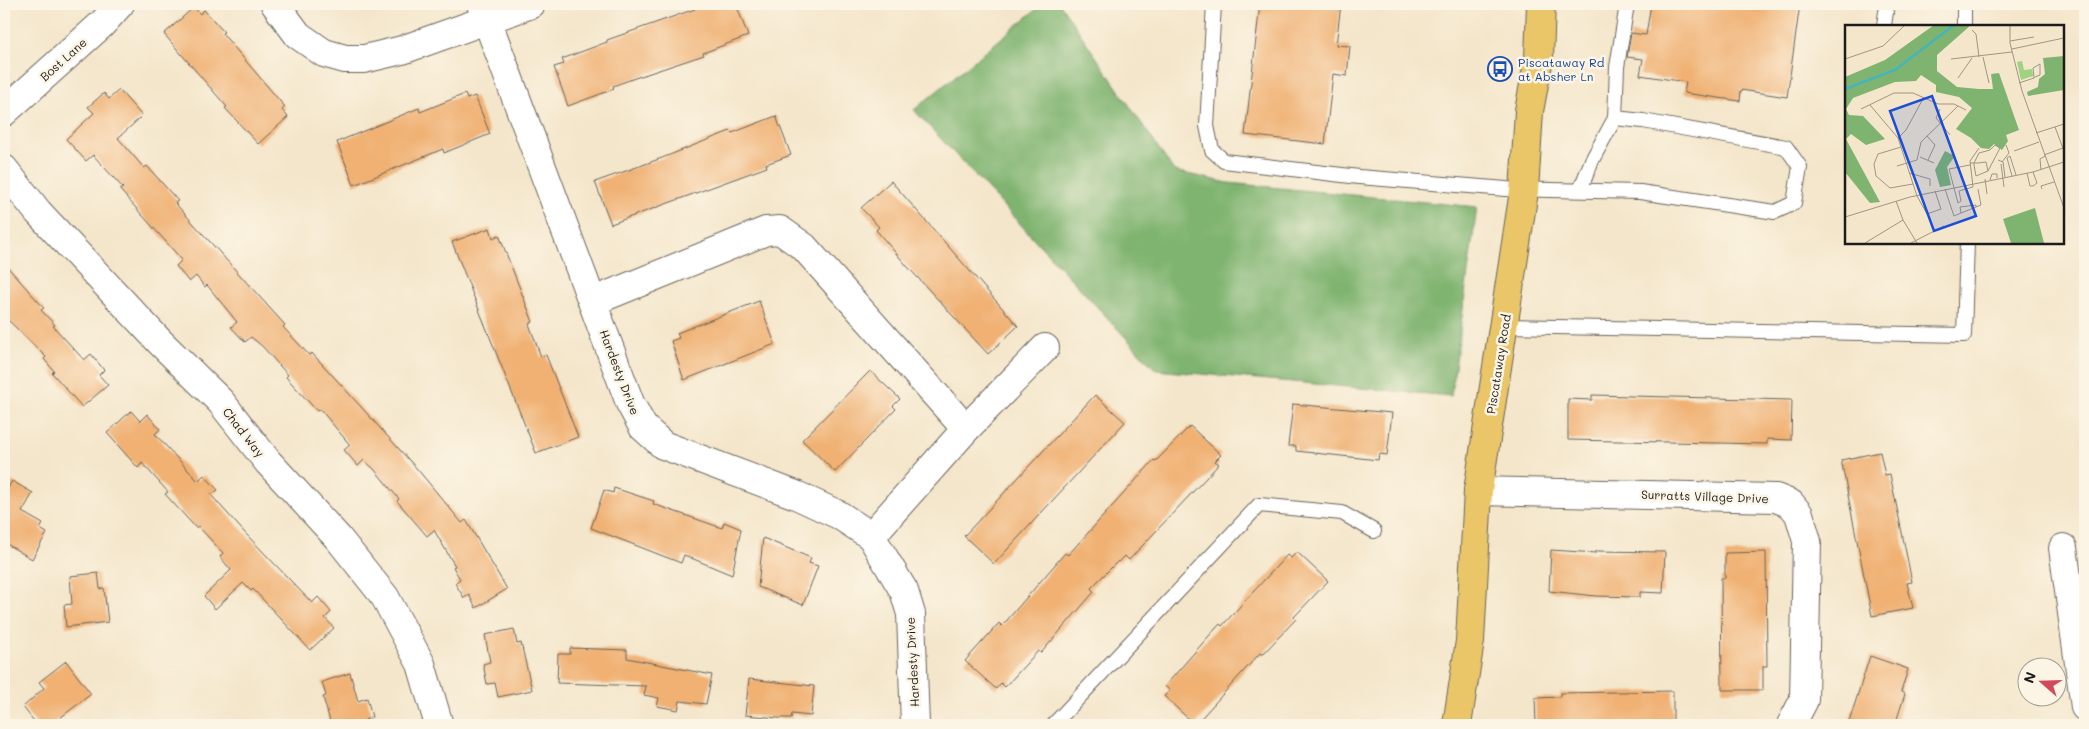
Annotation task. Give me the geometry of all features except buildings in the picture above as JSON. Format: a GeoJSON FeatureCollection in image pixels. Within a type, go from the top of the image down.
{"type":"FeatureCollection","features":[{"type":"Feature","properties":{"kind":"main road","name":"Piscataway Road"},"geometry":{"type":"LineString","coordinates":[[1457,725],[1470,641],[1478,491],[1524,190],[1529,111],[1539,58],[1541,4]]}},
{"type":"Feature","properties":{"kind":"street","name":"Bost Lane"},"geometry":{"type":"LineString","coordinates":[[4,112],[102,24],[120,4]]}},
{"type":"Feature","properties":{"kind":"street"},"geometry":{"type":"LineString","coordinates":[[275,4],[298,35],[324,53],[345,59],[364,59],[402,50],[484,12],[532,4]]}},
{"type":"Feature","properties":{"kind":"street","name":"Hardesty Drive"},"geometry":{"type":"LineString","coordinates":[[484,12],[594,301],[630,404],[643,427],[663,444],[796,495],[839,515],[872,536],[904,591],[910,614],[914,725]]}},
{"type":"Feature","properties":{"kind":"street","name":"Chad Way"},"geometry":{"type":"LineString","coordinates":[[4,169],[38,212],[106,282],[160,342],[221,402],[268,462],[338,538],[385,596],[421,664],[439,725]]}},
{"type":"Feature","properties":{"kind":"street"},"geometry":{"type":"LineString","coordinates":[[594,301],[766,231],[780,230],[804,247],[966,429]]}},
{"type":"Feature","properties":{"kind":"street"},"geometry":{"type":"LineString","coordinates":[[872,536],[966,429],[1045,348]]}},
{"type":"Feature","properties":{"kind":"street","name":"Surratts Village Drive"},"geometry":{"type":"LineString","coordinates":[[1478,491],[1776,498],[1791,504],[1799,514],[1807,541],[1804,700],[1791,725]]}},
{"type":"Feature","properties":{"kind":"street"},"geometry":{"type":"LineString","coordinates":[[2063,548],[2077,593],[2085,707]]}},
{"type":"Feature","properties":{"kind":"lane"},"geometry":{"type":"LineString","coordinates":[[1214,4],[1206,126],[1212,150],[1224,161],[1359,177],[1524,190],[1640,192],[1776,212],[1794,203],[1800,167],[1786,147],[1643,121],[1615,118]]}},
{"type":"Feature","properties":{"kind":"lane"},"geometry":{"type":"LineString","coordinates":[[1580,190],[1592,160],[1615,118],[1617,68],[1627,4]]}},
{"type":"Feature","properties":{"kind":"lane"},"geometry":{"type":"LineString","coordinates":[[1884,25],[1887,4]]}},
{"type":"Feature","properties":{"kind":"lane"},"geometry":{"type":"LineString","coordinates":[[1964,4],[1964,25]]}},
{"type":"Feature","properties":{"kind":"lane"},"geometry":{"type":"LineString","coordinates":[[1504,326],[1964,335],[1967,244]]}},
{"type":"Feature","properties":{"kind":"lane"},"geometry":{"type":"LineString","coordinates":[[1055,725],[1259,505],[1342,512],[1374,532]]}},
{"type":"Feature","properties":{"kind":"green space"},"geometry":{"type":"Polygon","coordinates":[[[1043,4],[1060,4],[1174,171],[1228,183],[1477,207],[1451,396],[1156,370],[914,110],[1043,4]]]}},
{"type":"Feature","properties":{"kind":"place","name":"Piscataway Rd at Absher Ln"},"geometry":{"type":"Point","coordinates":[1500,69]}}]}
